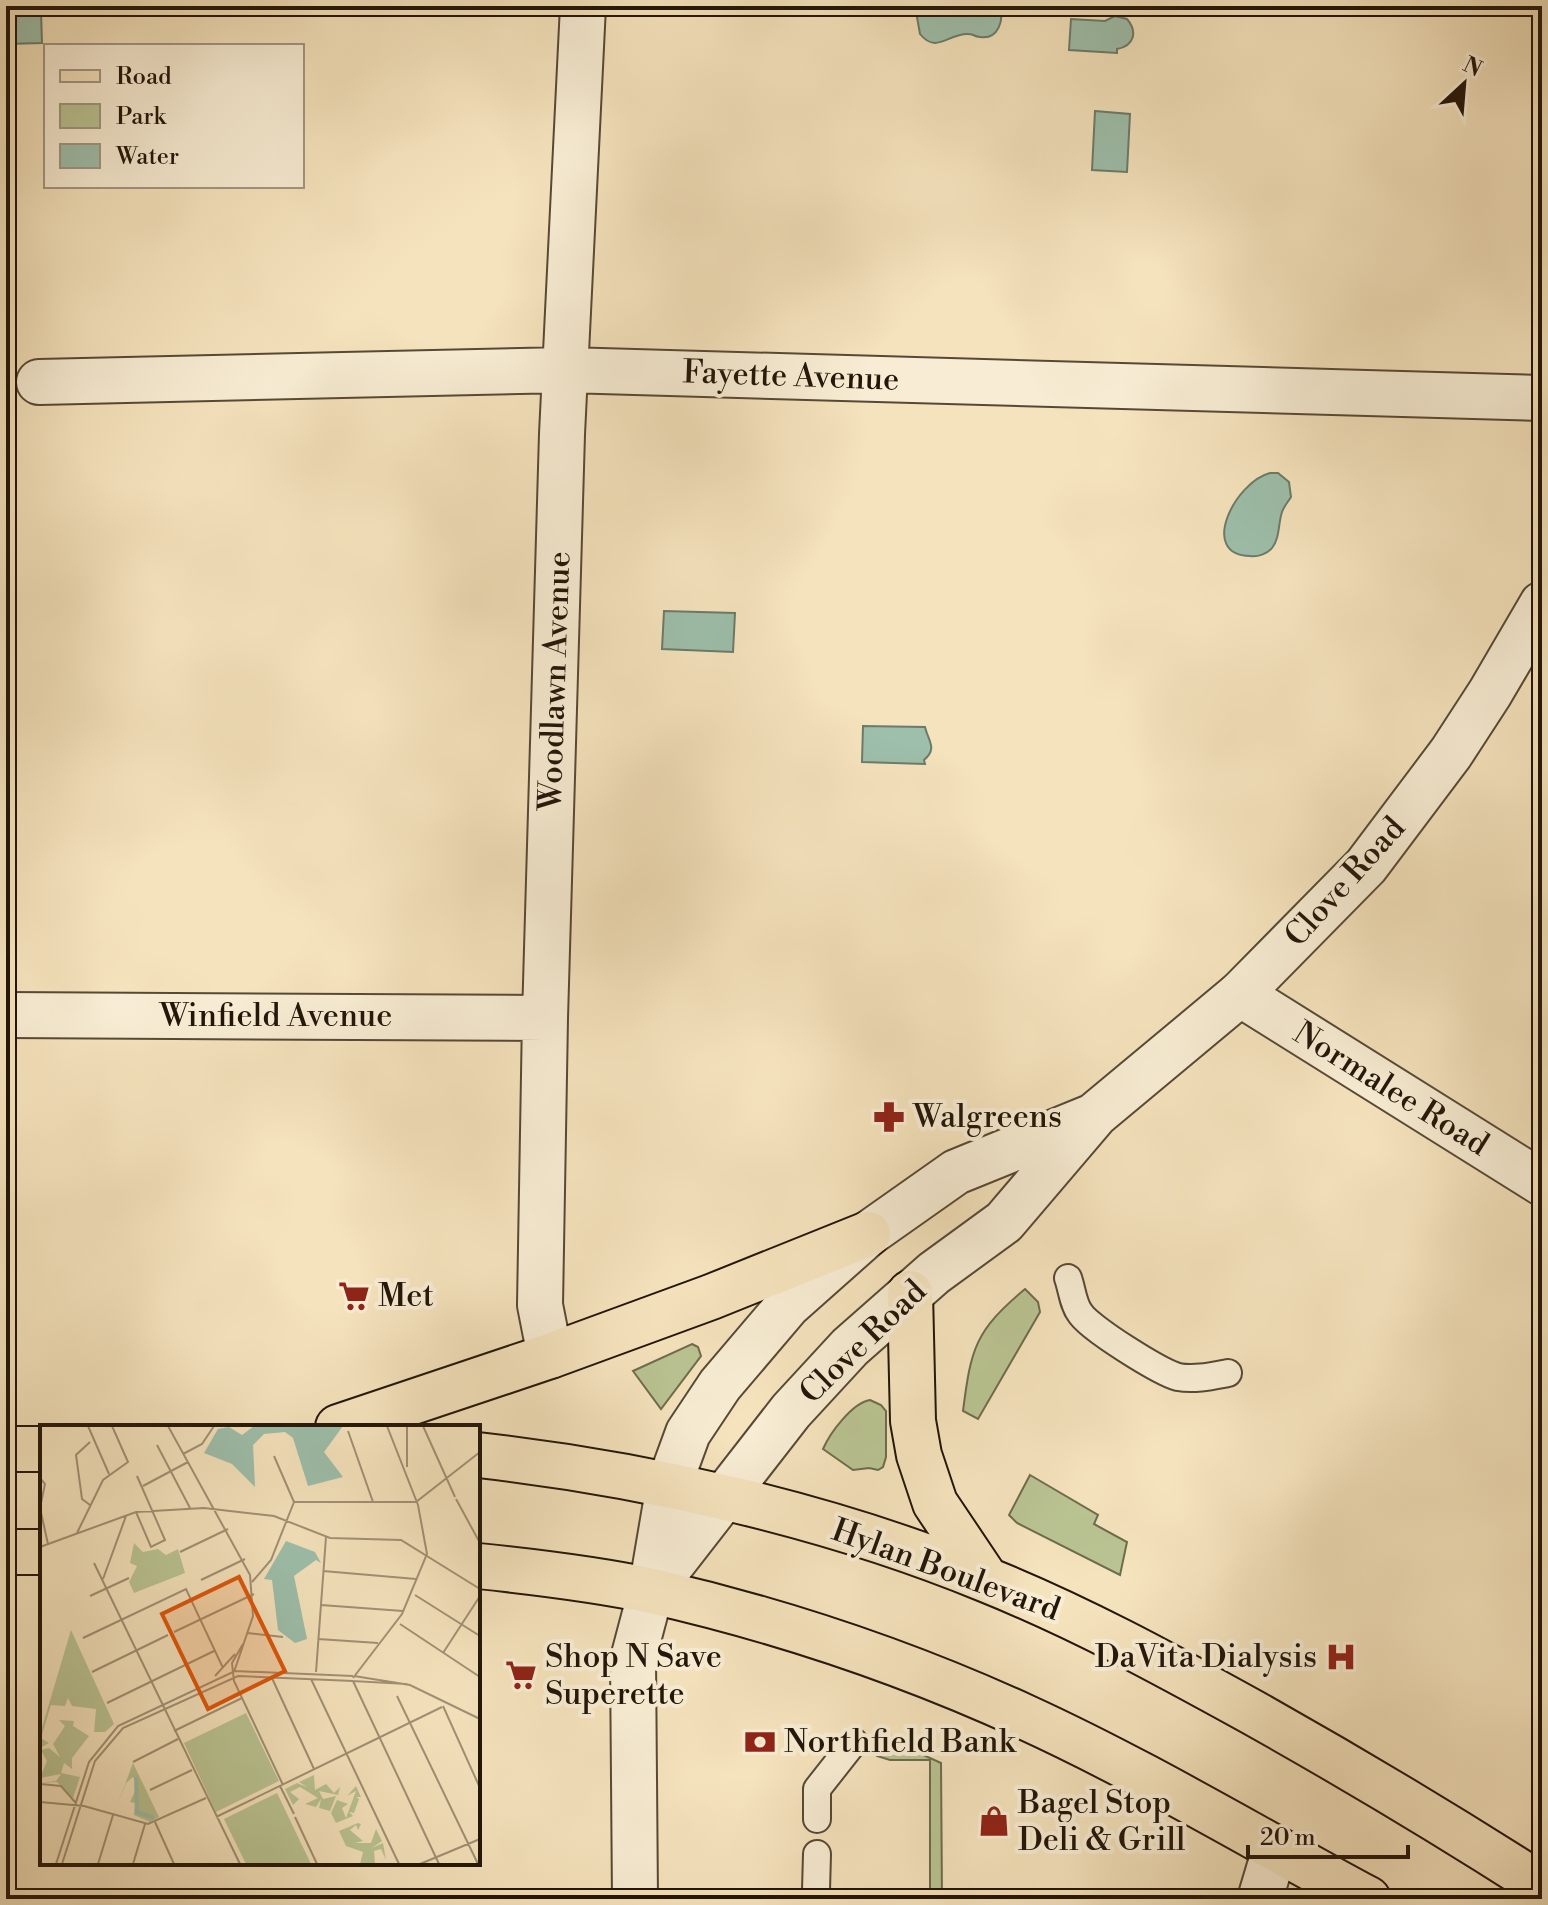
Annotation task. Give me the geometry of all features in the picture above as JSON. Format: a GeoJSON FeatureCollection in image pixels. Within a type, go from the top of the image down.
{"type":"FeatureCollection","features":[{"type":"Feature","properties":{"kind":"main road"},"geometry":{"type":"LineString","coordinates":[[344,1425],[550,1356],[711,1297],[868,1234]]}},
{"type":"Feature","properties":{"kind":"main road"},"geometry":{"type":"LineString","coordinates":[[910,1293],[912,1396],[919,1455],[935,1503],[986,1579]]}},
{"type":"Feature","properties":{"kind":"main road"},"geometry":{"type":"LineString","coordinates":[[6,1449],[40,1449]]}},
{"type":"Feature","properties":{"kind":"main road","name":"Hylan Boulevard"},"geometry":{"type":"LineString","coordinates":[[480,1455],[669,1485],[834,1528],[923,1555],[986,1579],[1072,1616],[1203,1685],[1362,1775],[1542,1886]]}},
{"type":"Feature","properties":{"kind":"main road"},"geometry":{"type":"LineString","coordinates":[[6,1552],[40,1552]]}},
{"type":"Feature","properties":{"kind":"main road"},"geometry":{"type":"LineString","coordinates":[[480,1566],[576,1577],[651,1591],[733,1611],[869,1655],[1025,1717],[1368,1899]]}},
{"type":"Feature","properties":{"kind":"street","name":"Woodlawn Avenue"},"geometry":{"type":"LineString","coordinates":[[550,1356],[540,1305],[545,1018],[566,370],[583,6]]}},
{"type":"Feature","properties":{"kind":"street","name":"Fayette Avenue"},"geometry":{"type":"LineString","coordinates":[[39,382],[566,370],[1542,398]]}},
{"type":"Feature","properties":{"kind":"street","name":"Clove Road"},"geometry":{"type":"LineString","coordinates":[[651,1591],[759,1451],[850,1347],[910,1293],[1004,1222],[1096,1114],[1240,994],[1366,866],[1482,705],[1542,604]]}},
{"type":"Feature","properties":{"kind":"street","name":"Normalee Road"},"geometry":{"type":"LineString","coordinates":[[1240,994],[1542,1183]]}},
{"type":"Feature","properties":{"kind":"street","name":"Winfield Avenue"},"geometry":{"type":"LineString","coordinates":[[6,1015],[545,1018]]}},
{"type":"Feature","properties":{"kind":"street","name":"Clove Road"},"geometry":{"type":"LineString","coordinates":[[635,1899],[633,1659],[651,1591],[669,1485],[688,1433],[720,1385],[788,1305],[868,1234],[956,1172],[1096,1114]]}},
{"type":"Feature","properties":{"kind":"street"},"geometry":{"type":"LineString","coordinates":[[1260,1899],[1275,1849]]}},
{"type":"Feature","properties":{"kind":"lane"},"geometry":{"type":"LineString","coordinates":[[1068,1278],[1078,1311],[1088,1324],[1101,1333],[1175,1376],[1206,1377],[1228,1373]]}},
{"type":"Feature","properties":{"kind":"lane"},"geometry":{"type":"LineString","coordinates":[[817,1819],[817,1789],[854,1742]]}},
{"type":"Feature","properties":{"kind":"lane"},"geometry":{"type":"LineString","coordinates":[[816,1890],[817,1854]]}},
{"type":"Feature","properties":{"kind":"green space"},"geometry":{"type":"Polygon","coordinates":[[[1025,1289],[1038,1302],[1040,1312],[978,1419],[963,1411],[969,1371],[978,1342],[995,1317],[1025,1289]]]}},
{"type":"Feature","properties":{"kind":"green space"},"geometry":{"type":"Polygon","coordinates":[[[692,1344],[698,1347],[701,1356],[661,1409],[633,1371],[692,1344]]]}},
{"type":"Feature","properties":{"kind":"green space"},"geometry":{"type":"Polygon","coordinates":[[[870,1400],[886,1411],[886,1457],[883,1467],[878,1470],[853,1470],[823,1449],[849,1413],[870,1400]]]}},
{"type":"Feature","properties":{"kind":"green space"},"geometry":{"type":"Polygon","coordinates":[[[1030,1475],[1098,1515],[1094,1524],[1127,1542],[1120,1575],[1017,1523],[1009,1515],[1030,1475]]]}},
{"type":"Feature","properties":{"kind":"green space"},"geometry":{"type":"Polygon","coordinates":[[[878,1732],[922,1748],[921,1754],[941,1763],[942,1899],[930,1899],[930,1760],[890,1760],[877,1756],[873,1741],[878,1732]]]}},
{"type":"Feature","properties":{"kind":"water"},"geometry":{"type":"Polygon","coordinates":[[[915,6],[999,6],[1000,23],[996,32],[986,37],[967,34],[931,42],[920,34],[915,6]]]}},
{"type":"Feature","properties":{"kind":"water"},"geometry":{"type":"Polygon","coordinates":[[[6,11],[41,11],[42,43],[6,44],[6,11]]]}},
{"type":"Feature","properties":{"kind":"water"},"geometry":{"type":"Polygon","coordinates":[[[1115,16],[1127,19],[1133,33],[1131,42],[1117,49],[1117,53],[1069,50],[1071,19],[1105,21],[1115,16]]]}},
{"type":"Feature","properties":{"kind":"water"},"geometry":{"type":"Polygon","coordinates":[[[1095,111],[1130,114],[1127,172],[1092,170],[1095,111]]]}},
{"type":"Feature","properties":{"kind":"water"},"geometry":{"type":"Polygon","coordinates":[[[1270,473],[1278,473],[1289,482],[1291,497],[1282,512],[1275,544],[1268,552],[1259,555],[1234,553],[1226,544],[1224,532],[1227,518],[1245,490],[1270,473]]]}},
{"type":"Feature","properties":{"kind":"water"},"geometry":{"type":"Polygon","coordinates":[[[664,611],[735,613],[733,652],[662,649],[664,611]]]}},
{"type":"Feature","properties":{"kind":"water"},"geometry":{"type":"Polygon","coordinates":[[[863,726],[925,727],[931,748],[925,764],[862,762],[863,726]]]}},
{"type":"Feature","properties":{"kind":"place","name":"Walgreens"},"geometry":{"type":"Point","coordinates":[889,1117]}},
{"type":"Feature","properties":{"kind":"place","name":"Met"},"geometry":{"type":"Point","coordinates":[354,1296]}},
{"type":"Feature","properties":{"kind":"place","name":"DaVita Dialysis"},"geometry":{"type":"Point","coordinates":[1341,1657]}},
{"type":"Feature","properties":{"kind":"place","name":"Shop N Save Superette"},"geometry":{"type":"Point","coordinates":[521,1675]}},
{"type":"Feature","properties":{"kind":"place","name":"Northfield Bank"},"geometry":{"type":"Point","coordinates":[760,1742]}},
{"type":"Feature","properties":{"kind":"place","name":"Bagel Stop Deli & Grill"},"geometry":{"type":"Point","coordinates":[994,1821]}}]}
